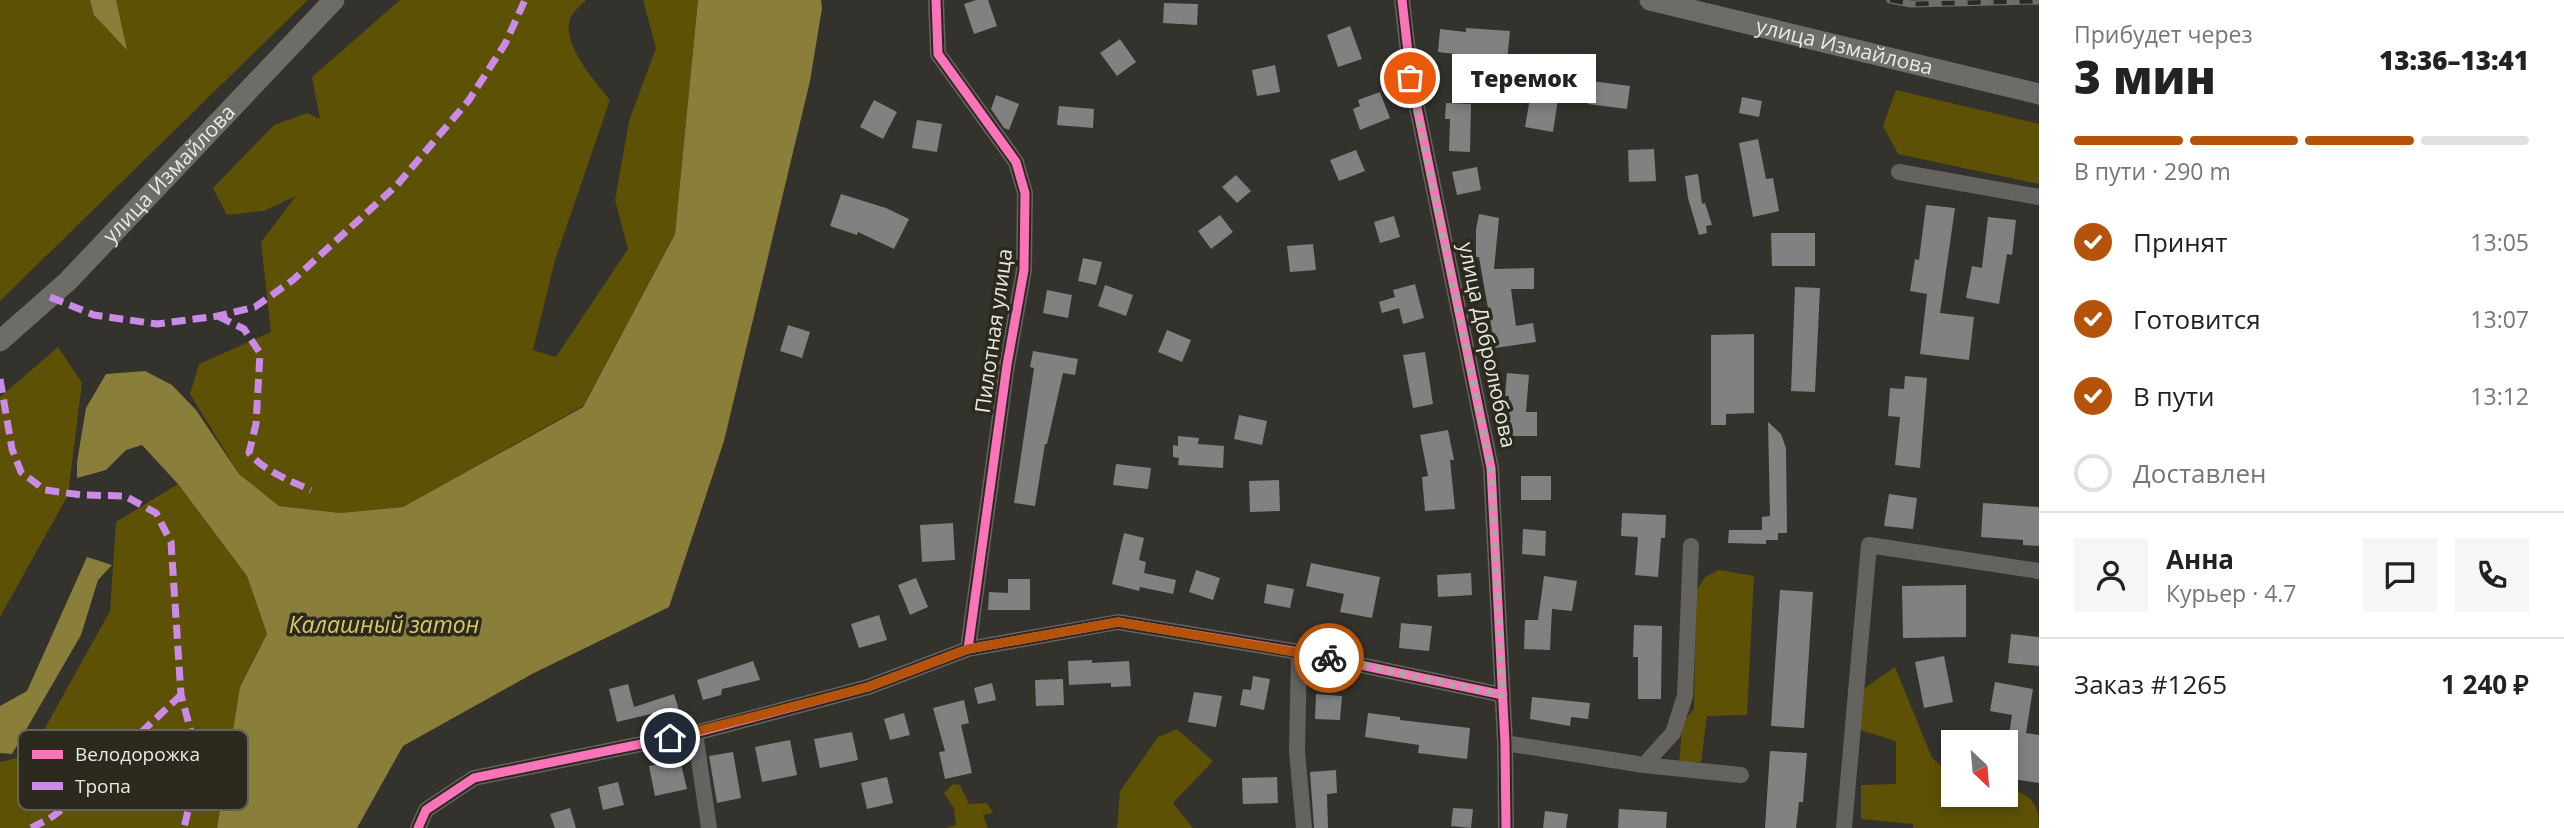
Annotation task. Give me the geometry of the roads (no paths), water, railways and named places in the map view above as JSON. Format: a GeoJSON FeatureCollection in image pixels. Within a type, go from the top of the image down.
{"type":"FeatureCollection","features":[{"type":"Feature","properties":{"kind":"main road","name":"улица Измайлова"},"geometry":{"type":"LineString","coordinates":[[0,341],[68,281],[334,0]]}},
{"type":"Feature","properties":{"kind":"main road","name":"улица Измайлова"},"geometry":{"type":"LineString","coordinates":[[1650,0],[2039,94]]}},
{"type":"Feature","properties":{"kind":"street","name":"Пилотная улица"},"geometry":{"type":"LineString","coordinates":[[936,0],[938,54],[1016,162],[1025,194],[1024,270],[1007,365],[968,649]]}},
{"type":"Feature","properties":{"kind":"street","name":"улица Добролюбова"},"geometry":{"type":"LineString","coordinates":[[1402,0],[1410,78],[1491,468],[1503,695],[1506,828]]}},
{"type":"Feature","properties":{"kind":"street"},"geometry":{"type":"LineString","coordinates":[[1899,172],[2039,197]]}},
{"type":"Feature","properties":{"kind":"street"},"geometry":{"type":"LineString","coordinates":[[1844,828],[1869,545],[2039,571]]}},
{"type":"Feature","properties":{"kind":"street"},"geometry":{"type":"LineString","coordinates":[[1644,765],[1673,733],[1685,696],[1690,546]]}},
{"type":"Feature","properties":{"kind":"street"},"geometry":{"type":"LineString","coordinates":[[418,828],[426,810],[474,778],[695,733],[868,687],[968,649],[1118,622],[1299,652],[1503,695]]}},
{"type":"Feature","properties":{"kind":"street"},"geometry":{"type":"LineString","coordinates":[[1299,652],[1297,752],[1304,828]]}},
{"type":"Feature","properties":{"kind":"street"},"geometry":{"type":"LineString","coordinates":[[695,733],[709,828]]}},
{"type":"Feature","properties":{"kind":"street"},"geometry":{"type":"LineString","coordinates":[[1505,743],[1644,765],[1741,775]]}},
{"type":"Feature","properties":{"kind":"water"},"geometry":{"type":"Polygon","coordinates":[[[90,0],[116,0],[127,50],[94,15],[90,0]]]}},
{"type":"Feature","properties":{"kind":"water","name":"Калашный затон"},"geometry":{"type":"Polygon","coordinates":[[[698,0],[821,0],[810,81],[724,441],[669,607],[532,674],[403,746],[357,828],[217,828],[220,810],[248,810],[248,730],[233,730],[240,687],[267,634],[247,576],[178,484],[142,445],[126,450],[106,470],[77,478],[86,408],[106,374],[145,371],[172,385],[196,410],[239,474],[279,506],[340,513],[403,507],[583,407],[675,234],[698,0]]]}},
{"type":"Feature","properties":{"kind":"water"},"geometry":{"type":"Polygon","coordinates":[[[87,557],[112,565],[98,580],[81,635],[26,730],[18,730],[18,744],[12,754],[0,753],[0,706],[27,691],[87,557]]]}},
{"type":"Feature","properties":{"kind":"railway"},"geometry":{"type":"LineString","coordinates":[[1890,0],[1911,4],[2039,1]]}},
{"type":"Feature","properties":{"kind":"place","name":"Теремок"},"geometry":{"type":"Point","coordinates":[1410,78]}}]}
